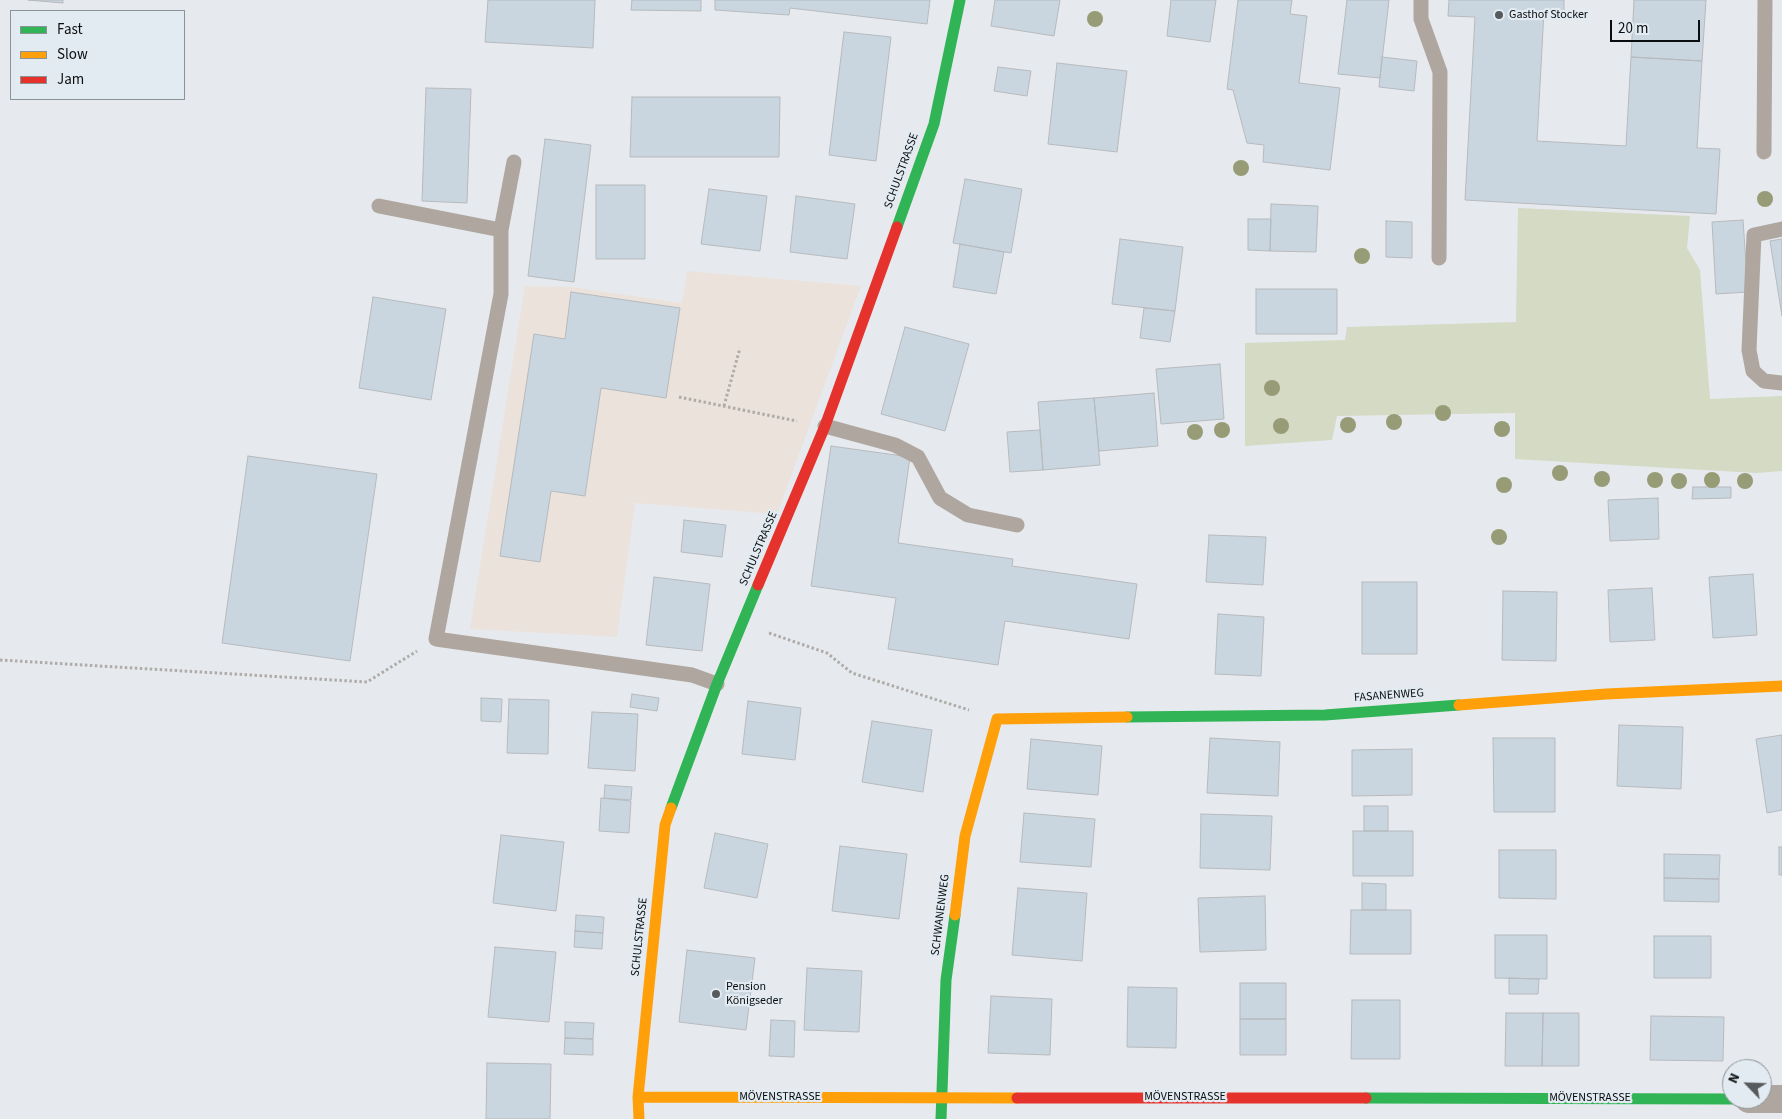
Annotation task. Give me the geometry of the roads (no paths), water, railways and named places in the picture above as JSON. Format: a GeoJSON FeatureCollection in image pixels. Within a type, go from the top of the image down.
{"type":"FeatureCollection","features":[{"type":"Feature","properties":{"kind":"street","name":"SCHULSTRASSE"},"geometry":{"type":"LineString","coordinates":[[638,1119],[638,1097],[665,825],[717,684],[825,426],[934,124],[960,0]]}},
{"type":"Feature","properties":{"kind":"street","name":"FASANENWEG"},"geometry":{"type":"LineString","coordinates":[[998,719],[1325,715],[1606,694],[1782,686]]}},
{"type":"Feature","properties":{"kind":"street","name":"SCHWANENWEG"},"geometry":{"type":"LineString","coordinates":[[941,1119],[946,980],[965,836],[998,719]]}},
{"type":"Feature","properties":{"kind":"street","name":"MÖVENSTRASSE"},"geometry":{"type":"LineString","coordinates":[[638,1097],[1722,1099]]}},
{"type":"Feature","properties":{"kind":"lane"},"geometry":{"type":"LineString","coordinates":[[1422,0],[1421,19],[1440,72],[1439,258]]}},
{"type":"Feature","properties":{"kind":"lane"},"geometry":{"type":"LineString","coordinates":[[1764,152],[1765,0]]}},
{"type":"Feature","properties":{"kind":"lane"},"geometry":{"type":"LineString","coordinates":[[514,162],[501,230],[501,294],[436,639],[692,675],[717,684]]}},
{"type":"Feature","properties":{"kind":"lane"},"geometry":{"type":"LineString","coordinates":[[379,206],[501,230]]}},
{"type":"Feature","properties":{"kind":"lane"},"geometry":{"type":"LineString","coordinates":[[1782,229],[1754,235],[1748,350],[1753,371],[1764,382],[1782,383]]}},
{"type":"Feature","properties":{"kind":"lane"},"geometry":{"type":"LineString","coordinates":[[825,426],[895,444],[918,457],[940,498],[968,515],[1016,525]]}},
{"type":"Feature","properties":{"kind":"place","name":"Gasthof Stocker"},"geometry":{"type":"Point","coordinates":[1499,15]}},
{"type":"Feature","properties":{"kind":"place","name":"Pension Königseder"},"geometry":{"type":"Point","coordinates":[716,994]}}]}
